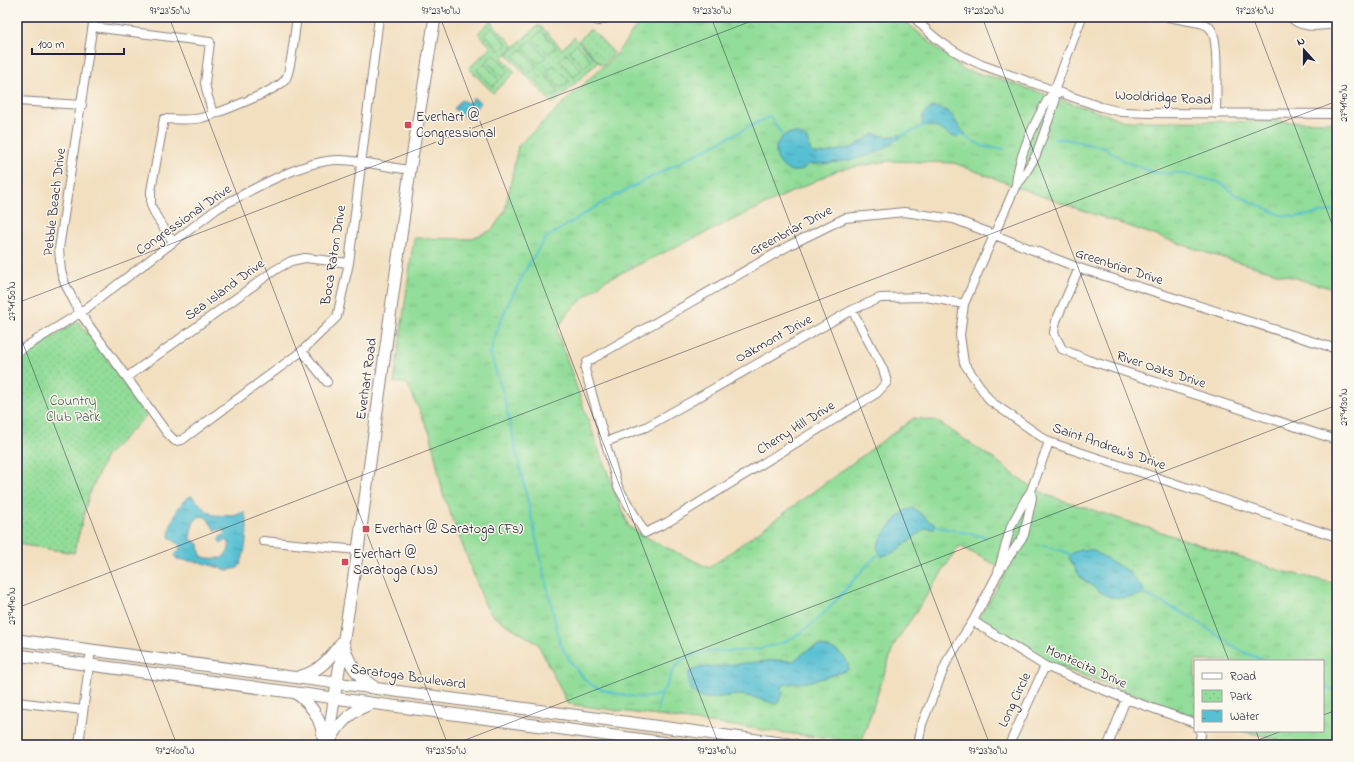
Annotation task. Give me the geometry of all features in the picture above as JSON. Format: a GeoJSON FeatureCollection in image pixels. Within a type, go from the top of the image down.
{"type":"FeatureCollection","features":[{"type":"Feature","properties":{"kind":"main road","name":"Everhart Road"},"geometry":{"type":"LineString","coordinates":[[327,745],[333,698],[358,550],[410,170],[435,17]]}},
{"type":"Feature","properties":{"kind":"main road","name":"Saratoga Boulevard"},"geometry":{"type":"LineString","coordinates":[[17,640],[795,745]]}},
{"type":"Feature","properties":{"kind":"main road"},"geometry":{"type":"LineString","coordinates":[[297,677],[314,672],[322,666],[344,640]]}},
{"type":"Feature","properties":{"kind":"main road"},"geometry":{"type":"LineString","coordinates":[[344,640],[348,658],[354,670],[364,680],[376,688]]}},
{"type":"Feature","properties":{"kind":"main road"},"geometry":{"type":"LineString","coordinates":[[17,655],[655,743],[681,745]]}},
{"type":"Feature","properties":{"kind":"main road"},"geometry":{"type":"LineString","coordinates":[[295,693],[311,706],[318,716],[327,745]]}},
{"type":"Feature","properties":{"kind":"main road"},"geometry":{"type":"LineString","coordinates":[[327,745],[338,726],[347,716],[372,704]]}},
{"type":"Feature","properties":{"kind":"street","name":"Pebble Beach Drive"},"geometry":{"type":"LineString","coordinates":[[94,17],[82,105],[59,249],[61,272],[64,284],[80,313],[175,441]]}},
{"type":"Feature","properties":{"kind":"street"},"geometry":{"type":"LineString","coordinates":[[173,242],[156,216],[151,205],[151,191],[164,119],[184,120],[200,118],[213,114],[269,91],[285,80],[290,66],[297,17]]}},
{"type":"Feature","properties":{"kind":"street","name":"Boca Raton Drive"},"geometry":{"type":"LineString","coordinates":[[175,441],[182,440],[302,351],[337,317],[349,263],[379,17]]}},
{"type":"Feature","properties":{"kind":"street"},"geometry":{"type":"LineString","coordinates":[[589,17],[598,21],[609,17]]}},
{"type":"Feature","properties":{"kind":"street","name":"Wooldridge Road"},"geometry":{"type":"LineString","coordinates":[[914,17],[936,39],[955,52],[982,65],[1101,107],[1122,112],[1337,114]]}},
{"type":"Feature","properties":{"kind":"street","name":"Saint Andrew's Drive"},"geometry":{"type":"LineString","coordinates":[[1016,185],[1016,177],[1024,148],[1047,100],[1054,91],[1082,17]]}},
{"type":"Feature","properties":{"kind":"street"},"geometry":{"type":"LineString","coordinates":[[1168,17],[1205,24],[1212,31],[1216,44],[1216,114]]}},
{"type":"Feature","properties":{"kind":"street"},"geometry":{"type":"LineString","coordinates":[[1291,17],[1296,23],[1303,25],[1337,24]]}},
{"type":"Feature","properties":{"kind":"street"},"geometry":{"type":"LineString","coordinates":[[93,27],[210,42],[205,83],[213,114]]}},
{"type":"Feature","properties":{"kind":"street","name":"Saint Andrew's Drive"},"geometry":{"type":"LineString","coordinates":[[1054,91],[1055,102],[1036,155],[1022,179],[1016,185],[964,304],[960,335],[964,363],[990,401],[1049,442],[1337,537]]}},
{"type":"Feature","properties":{"kind":"street"},"geometry":{"type":"LineString","coordinates":[[17,101],[82,105]]}},
{"type":"Feature","properties":{"kind":"street","name":"Congressional Drive"},"geometry":{"type":"LineString","coordinates":[[17,352],[80,313],[224,205],[243,194],[299,168],[319,162],[340,160],[410,170]]}},
{"type":"Feature","properties":{"kind":"street","name":"Greenbriar Drive"},"geometry":{"type":"LineString","coordinates":[[645,533],[618,487],[586,369],[587,362],[790,245],[845,218],[904,212],[954,219],[1078,268],[1337,349]]}},
{"type":"Feature","properties":{"kind":"street","name":"Sea Island Drive"},"geometry":{"type":"LineString","coordinates":[[127,377],[275,270],[291,261],[305,258],[349,263]]}},
{"type":"Feature","properties":{"kind":"street","name":"River Oaks Drive"},"geometry":{"type":"LineString","coordinates":[[1078,268],[1056,321],[1054,333],[1062,349],[1088,360],[1337,440]]}},
{"type":"Feature","properties":{"kind":"street","name":"Oakmont Drive"},"geometry":{"type":"LineString","coordinates":[[605,442],[646,427],[852,310],[880,298],[926,297],[964,304]]}},
{"type":"Feature","properties":{"kind":"street","name":"Cherry Hill Drive"},"geometry":{"type":"LineString","coordinates":[[645,533],[668,522],[877,393],[887,382],[883,369],[852,310]]}},
{"type":"Feature","properties":{"kind":"street"},"geometry":{"type":"LineString","coordinates":[[302,351],[327,382]]}},
{"type":"Feature","properties":{"kind":"street"},"geometry":{"type":"LineString","coordinates":[[998,573],[1011,526],[1031,491],[1049,442]]}},
{"type":"Feature","properties":{"kind":"street"},"geometry":{"type":"LineString","coordinates":[[918,745],[922,724],[947,661],[973,621],[998,573],[1024,535],[1032,498],[1031,491]]}},
{"type":"Feature","properties":{"kind":"street"},"geometry":{"type":"LineString","coordinates":[[263,541],[358,550]]}},
{"type":"Feature","properties":{"kind":"street","name":"Montecita Drive"},"geometry":{"type":"LineString","coordinates":[[973,621],[1045,666],[1126,699],[1194,723]]}},
{"type":"Feature","properties":{"kind":"street"},"geometry":{"type":"LineString","coordinates":[[78,745],[91,650]]}},
{"type":"Feature","properties":{"kind":"street","name":"Long Circle"},"geometry":{"type":"LineString","coordinates":[[1009,745],[1045,666]]}},
{"type":"Feature","properties":{"kind":"street"},"geometry":{"type":"LineString","coordinates":[[1108,745],[1126,699]]}},
{"type":"Feature","properties":{"kind":"street"},"geometry":{"type":"LineString","coordinates":[[17,702],[84,710]]}},
{"type":"Feature","properties":{"kind":"street"},"geometry":{"type":"LineString","coordinates":[[655,743],[658,726]]}},
{"type":"Feature","properties":{"kind":"street"},"geometry":{"type":"LineString","coordinates":[[1198,745],[1201,735],[1200,732]]}},
{"type":"Feature","properties":{"kind":"green space"},"geometry":{"type":"Polygon","coordinates":[[[643,17],[903,17],[906,22],[963,70],[993,77],[1125,121],[1337,122],[1337,290],[1210,254],[1049,199],[954,163],[888,161],[838,170],[604,281],[567,313],[557,331],[599,451],[629,527],[655,542],[709,568],[914,418],[937,421],[998,462],[1021,480],[1049,496],[1282,571],[1337,584],[1337,745],[1298,745],[1246,732],[1324,732],[1324,660],[1194,660],[1194,717],[1052,664],[978,620],[1006,572],[989,561],[959,546],[894,645],[861,743],[568,704],[538,644],[493,616],[486,607],[443,494],[431,436],[407,383],[394,383],[414,238],[470,239],[492,230],[505,211],[518,146],[618,52],[643,17]]]}},
{"type":"Feature","properties":{"kind":"green space"},"geometry":{"type":"Polygon","coordinates":[[[490,21],[514,46],[502,58],[515,72],[493,93],[469,68],[491,47],[478,33],[490,21]]]}},
{"type":"Feature","properties":{"kind":"green space"},"geometry":{"type":"Polygon","coordinates":[[[537,26],[542,27],[562,49],[574,37],[598,62],[553,104],[507,54],[537,26]]]}},
{"type":"Feature","properties":{"kind":"green space"},"geometry":{"type":"Polygon","coordinates":[[[492,27],[507,44],[500,51],[485,34],[492,27]]]}},
{"type":"Feature","properties":{"kind":"green space"},"geometry":{"type":"Polygon","coordinates":[[[589,30],[593,31],[614,53],[601,65],[579,40],[589,30]]]}},
{"type":"Feature","properties":{"kind":"green space"},"geometry":{"type":"Polygon","coordinates":[[[541,31],[556,47],[548,54],[533,38],[541,31]]]}},
{"type":"Feature","properties":{"kind":"green space"},"geometry":{"type":"Polygon","coordinates":[[[531,40],[546,57],[538,63],[523,47],[531,40]]]}},
{"type":"Feature","properties":{"kind":"green space"},"geometry":{"type":"Polygon","coordinates":[[[576,44],[591,60],[584,67],[569,51],[576,44]]]}},
{"type":"Feature","properties":{"kind":"green space"},"geometry":{"type":"Polygon","coordinates":[[[521,49],[536,66],[529,73],[514,56],[521,49]]]}},
{"type":"Feature","properties":{"kind":"green space"},"geometry":{"type":"Polygon","coordinates":[[[566,53],[581,70],[574,77],[559,60],[566,53]]]}},
{"type":"Feature","properties":{"kind":"green space"},"geometry":{"type":"Polygon","coordinates":[[[494,54],[509,71],[502,77],[487,61],[494,54]]]}},
{"type":"Feature","properties":{"kind":"green space"},"geometry":{"type":"Polygon","coordinates":[[[484,63],[499,80],[492,87],[477,70],[484,63]]]}},
{"type":"Feature","properties":{"kind":"green space"},"geometry":{"type":"Polygon","coordinates":[[[554,65],[569,81],[561,88],[546,71],[554,65]]]}},
{"type":"Feature","properties":{"kind":"green space"},"geometry":{"type":"Polygon","coordinates":[[[544,74],[559,91],[552,97],[536,81],[544,74]]]}},
{"type":"Feature","properties":{"kind":"green space","name":"Country Club Park"},"geometry":{"type":"Polygon","coordinates":[[[79,322],[119,375],[146,416],[106,456],[89,495],[74,553],[17,544],[17,361],[74,323],[79,322]]]}},
{"type":"Feature","properties":{"kind":"water"},"geometry":{"type":"Polygon","coordinates":[[[474,98],[481,103],[467,119],[454,109],[461,100],[468,103],[474,98]]]}},
{"type":"Feature","properties":{"kind":"water"},"geometry":{"type":"Polygon","coordinates":[[[932,107],[946,111],[950,114],[966,134],[957,137],[950,136],[938,128],[922,125],[923,115],[932,107]]]}},
{"type":"Feature","properties":{"kind":"water"},"geometry":{"type":"Polygon","coordinates":[[[792,133],[803,135],[807,140],[810,150],[814,154],[853,147],[874,134],[888,137],[900,135],[901,138],[880,151],[865,157],[835,162],[809,164],[799,171],[791,171],[779,162],[776,155],[776,148],[778,142],[784,136],[792,133]]]}},
{"type":"Feature","properties":{"kind":"water"},"geometry":{"type":"Polygon","coordinates":[[[192,496],[213,515],[234,516],[244,512],[247,523],[246,541],[244,554],[238,568],[227,570],[203,563],[177,559],[174,555],[180,547],[170,538],[169,535],[171,525],[182,504],[186,499],[192,496]],[[202,516],[196,519],[190,539],[199,544],[201,555],[203,557],[222,558],[228,550],[229,544],[228,541],[225,540],[221,543],[219,541],[220,537],[226,533],[222,530],[215,530],[207,518],[202,516]]]}},
{"type":"Feature","properties":{"kind":"water"},"geometry":{"type":"Polygon","coordinates":[[[913,508],[935,524],[934,529],[928,528],[923,530],[893,553],[882,556],[877,548],[885,532],[904,511],[913,508]]]}},
{"type":"Feature","properties":{"kind":"water"},"geometry":{"type":"Polygon","coordinates":[[[1080,550],[1092,550],[1128,571],[1144,590],[1141,595],[1120,598],[1110,597],[1081,578],[1069,558],[1072,553],[1080,550]]]}},
{"type":"Feature","properties":{"kind":"water"},"geometry":{"type":"Polygon","coordinates":[[[817,646],[822,646],[838,652],[846,660],[848,670],[820,679],[782,686],[784,691],[777,704],[743,695],[703,698],[693,692],[689,685],[689,672],[697,668],[777,660],[793,661],[808,650],[817,646]]]}},
{"type":"Feature","properties":{"kind":"waterway"},"geometry":{"type":"LineString","coordinates":[[488,353],[491,355],[492,345],[509,302],[531,260],[546,238],[605,201],[770,116],[784,138]]}},
{"type":"Feature","properties":{"kind":"waterway"},"geometry":{"type":"LineString","coordinates":[[899,137],[926,125]]}},
{"type":"Feature","properties":{"kind":"waterway"},"geometry":{"type":"LineString","coordinates":[[961,134],[984,147],[1004,149]]}},
{"type":"Feature","properties":{"kind":"waterway"},"geometry":{"type":"LineString","coordinates":[[1054,139],[1066,139],[1105,148],[1124,161],[1155,173],[1179,173],[1219,182],[1236,195],[1281,215],[1296,217],[1337,210]]}},
{"type":"Feature","properties":{"kind":"waterway"},"geometry":{"type":"LineString","coordinates":[[491,355],[503,393],[560,643],[576,669],[584,679],[594,686],[627,696],[652,697],[661,694],[677,665],[691,655],[714,651],[759,649],[774,646],[794,637],[818,619],[881,552]]}},
{"type":"Feature","properties":{"kind":"waterway"},"geometry":{"type":"LineString","coordinates":[[933,526],[986,537]]}},
{"type":"Feature","properties":{"kind":"waterway"},"geometry":{"type":"LineString","coordinates":[[1042,545],[1073,556]]}},
{"type":"Feature","properties":{"kind":"waterway"},"geometry":{"type":"LineString","coordinates":[[1140,592],[1187,615],[1243,652],[1263,660]]}},
{"type":"Feature","properties":{"kind":"waterway"},"geometry":{"type":"LineString","coordinates":[[1324,686],[1337,692]]}},
{"type":"Feature","properties":{"kind":"waterway"},"geometry":{"type":"LineString","coordinates":[[657,712],[661,694]]}},
{"type":"Feature","properties":{"kind":"place","name":"Everhart @ Congressional"},"geometry":{"type":"Point","coordinates":[408,125]}},
{"type":"Feature","properties":{"kind":"place","name":"Everhart @ Saratoga (Fs)"},"geometry":{"type":"Point","coordinates":[366,529]}},
{"type":"Feature","properties":{"kind":"place","name":"Everhart @ Saratoga (Ns)"},"geometry":{"type":"Point","coordinates":[345,562]}}]}
